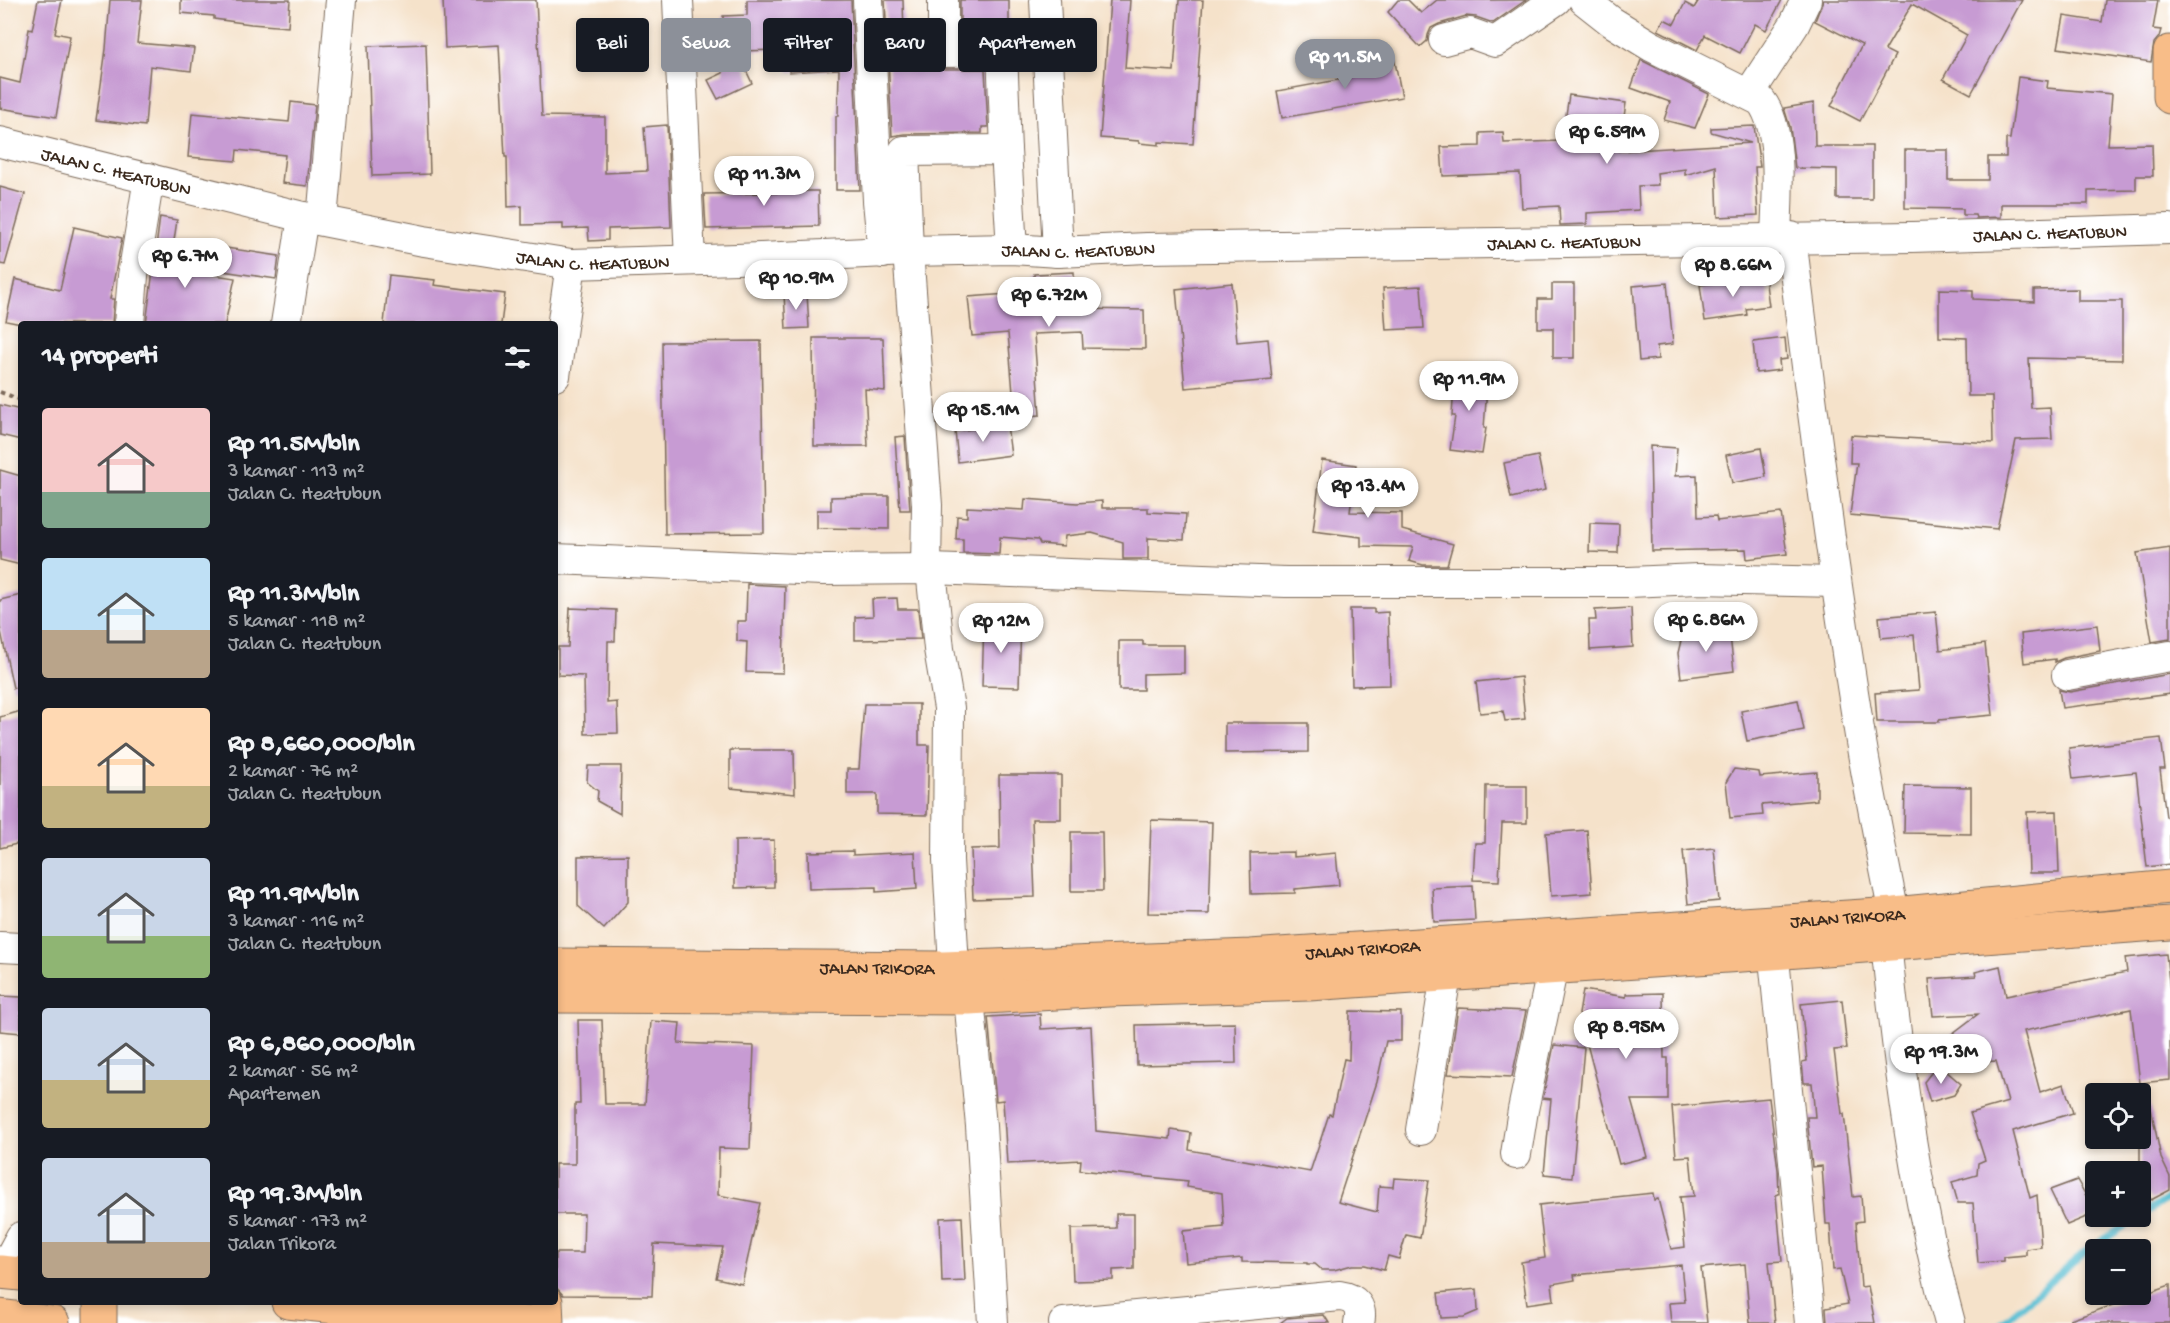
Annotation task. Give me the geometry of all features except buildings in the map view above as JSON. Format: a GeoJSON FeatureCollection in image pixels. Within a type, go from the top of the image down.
{"type":"FeatureCollection","features":[{"type":"Feature","properties":{"kind":"main road"},"geometry":{"type":"LineString","coordinates":[[2170,52],[2170,97]]}},
{"type":"Feature","properties":{"kind":"main road","name":"JALAN TRIKORA"},"geometry":{"type":"LineString","coordinates":[[1890,929],[2170,887]]}},
{"type":"Feature","properties":{"kind":"main road","name":"JALAN TRIKORA"},"geometry":{"type":"LineString","coordinates":[[558,965],[954,967],[1771,938],[1890,929],[2170,923]]}},
{"type":"Feature","properties":{"kind":"main road","name":"JALAN TRIKORA"},"geometry":{"type":"LineString","coordinates":[[558,996],[969,998],[1108,990],[1309,984],[1553,966],[1771,938]]}},
{"type":"Feature","properties":{"kind":"main road"},"geometry":{"type":"LineString","coordinates":[[100,1305],[100,1323]]}},
{"type":"Feature","properties":{"kind":"main road"},"geometry":{"type":"LineString","coordinates":[[316,1305],[402,1314],[525,1319],[542,1305]]}},
{"type":"Feature","properties":{"kind":"main road"},"geometry":{"type":"LineString","coordinates":[[0,1316],[52,1323]]}},
{"type":"Feature","properties":{"kind":"street"},"geometry":{"type":"LineString","coordinates":[[287,321],[312,219],[341,0]]}},
{"type":"Feature","properties":{"kind":"street"},"geometry":{"type":"LineString","coordinates":[[678,0],[690,260]]}},
{"type":"Feature","properties":{"kind":"street"},"geometry":{"type":"LineString","coordinates":[[868,0],[878,201],[895,252],[927,505],[928,570],[949,708],[948,860],[954,967]]}},
{"type":"Feature","properties":{"kind":"street"},"geometry":{"type":"LineString","coordinates":[[943,0],[943,52],[1002,51],[1012,249]]}},
{"type":"Feature","properties":{"kind":"street"},"geometry":{"type":"LineString","coordinates":[[1045,0],[1058,252]]}},
{"type":"Feature","properties":{"kind":"street"},"geometry":{"type":"LineString","coordinates":[[1444,40],[1470,33],[1495,42],[1556,0]]}},
{"type":"Feature","properties":{"kind":"street"},"geometry":{"type":"LineString","coordinates":[[1584,0],[1612,22],[1651,46],[1749,94],[1761,101],[1769,111],[1773,126],[1778,199],[1890,929],[1895,1034],[1904,1099],[1928,1234],[1950,1323]]}},
{"type":"Feature","properties":{"kind":"street"},"geometry":{"type":"LineString","coordinates":[[1749,94],[1794,25],[1806,0]]}},
{"type":"Feature","properties":{"kind":"street","name":"JALAN C. HEATUBUN"},"geometry":{"type":"LineString","coordinates":[[0,142],[312,219],[424,241],[571,264],[1012,249],[1058,252],[1147,248],[1784,237],[1912,237],[2170,229]]}},
{"type":"Feature","properties":{"kind":"street"},"geometry":{"type":"LineString","coordinates":[[895,252],[904,152],[1006,150]]}},
{"type":"Feature","properties":{"kind":"street"},"geometry":{"type":"LineString","coordinates":[[129,321],[133,276],[149,178]]}},
{"type":"Feature","properties":{"kind":"street"},"geometry":{"type":"LineString","coordinates":[[558,355],[571,264]]}},
{"type":"Feature","properties":{"kind":"street"},"geometry":{"type":"LineString","coordinates":[[558,559],[823,570],[928,570],[1286,582],[1586,582],[1698,579],[1836,582]]}},
{"type":"Feature","properties":{"kind":"street"},"geometry":{"type":"LineString","coordinates":[[2067,675],[2170,656]]}},
{"type":"Feature","properties":{"kind":"street"},"geometry":{"type":"LineString","coordinates":[[1771,938],[1810,1323]]}},
{"type":"Feature","properties":{"kind":"street"},"geometry":{"type":"LineString","coordinates":[[0,947],[18,948]]}},
{"type":"Feature","properties":{"kind":"street"},"geometry":{"type":"LineString","coordinates":[[1516,1155],[1522,1110],[1553,966]]}},
{"type":"Feature","properties":{"kind":"street"},"geometry":{"type":"LineString","coordinates":[[1421,1130],[1446,975]]}},
{"type":"Feature","properties":{"kind":"street"},"geometry":{"type":"LineString","coordinates":[[969,998],[981,1126],[993,1323]]}},
{"type":"Feature","properties":{"kind":"street"},"geometry":{"type":"LineString","coordinates":[[8,1273],[18,1245]]}},
{"type":"Feature","properties":{"kind":"street"},"geometry":{"type":"LineString","coordinates":[[1064,1323],[1137,1320],[1340,1296],[1350,1297],[1358,1304],[1361,1317],[1359,1323]]}},
{"type":"Feature","properties":{"kind":"path"},"geometry":{"type":"LineString","coordinates":[[0,392],[18,399]]}},
{"type":"Feature","properties":{"kind":"waterway"},"geometry":{"type":"LineString","coordinates":[[2151,1209],[2170,1197]]}},
{"type":"Feature","properties":{"kind":"waterway"},"geometry":{"type":"LineString","coordinates":[[2002,1323],[2085,1252],[2123,1227]]}}]}
